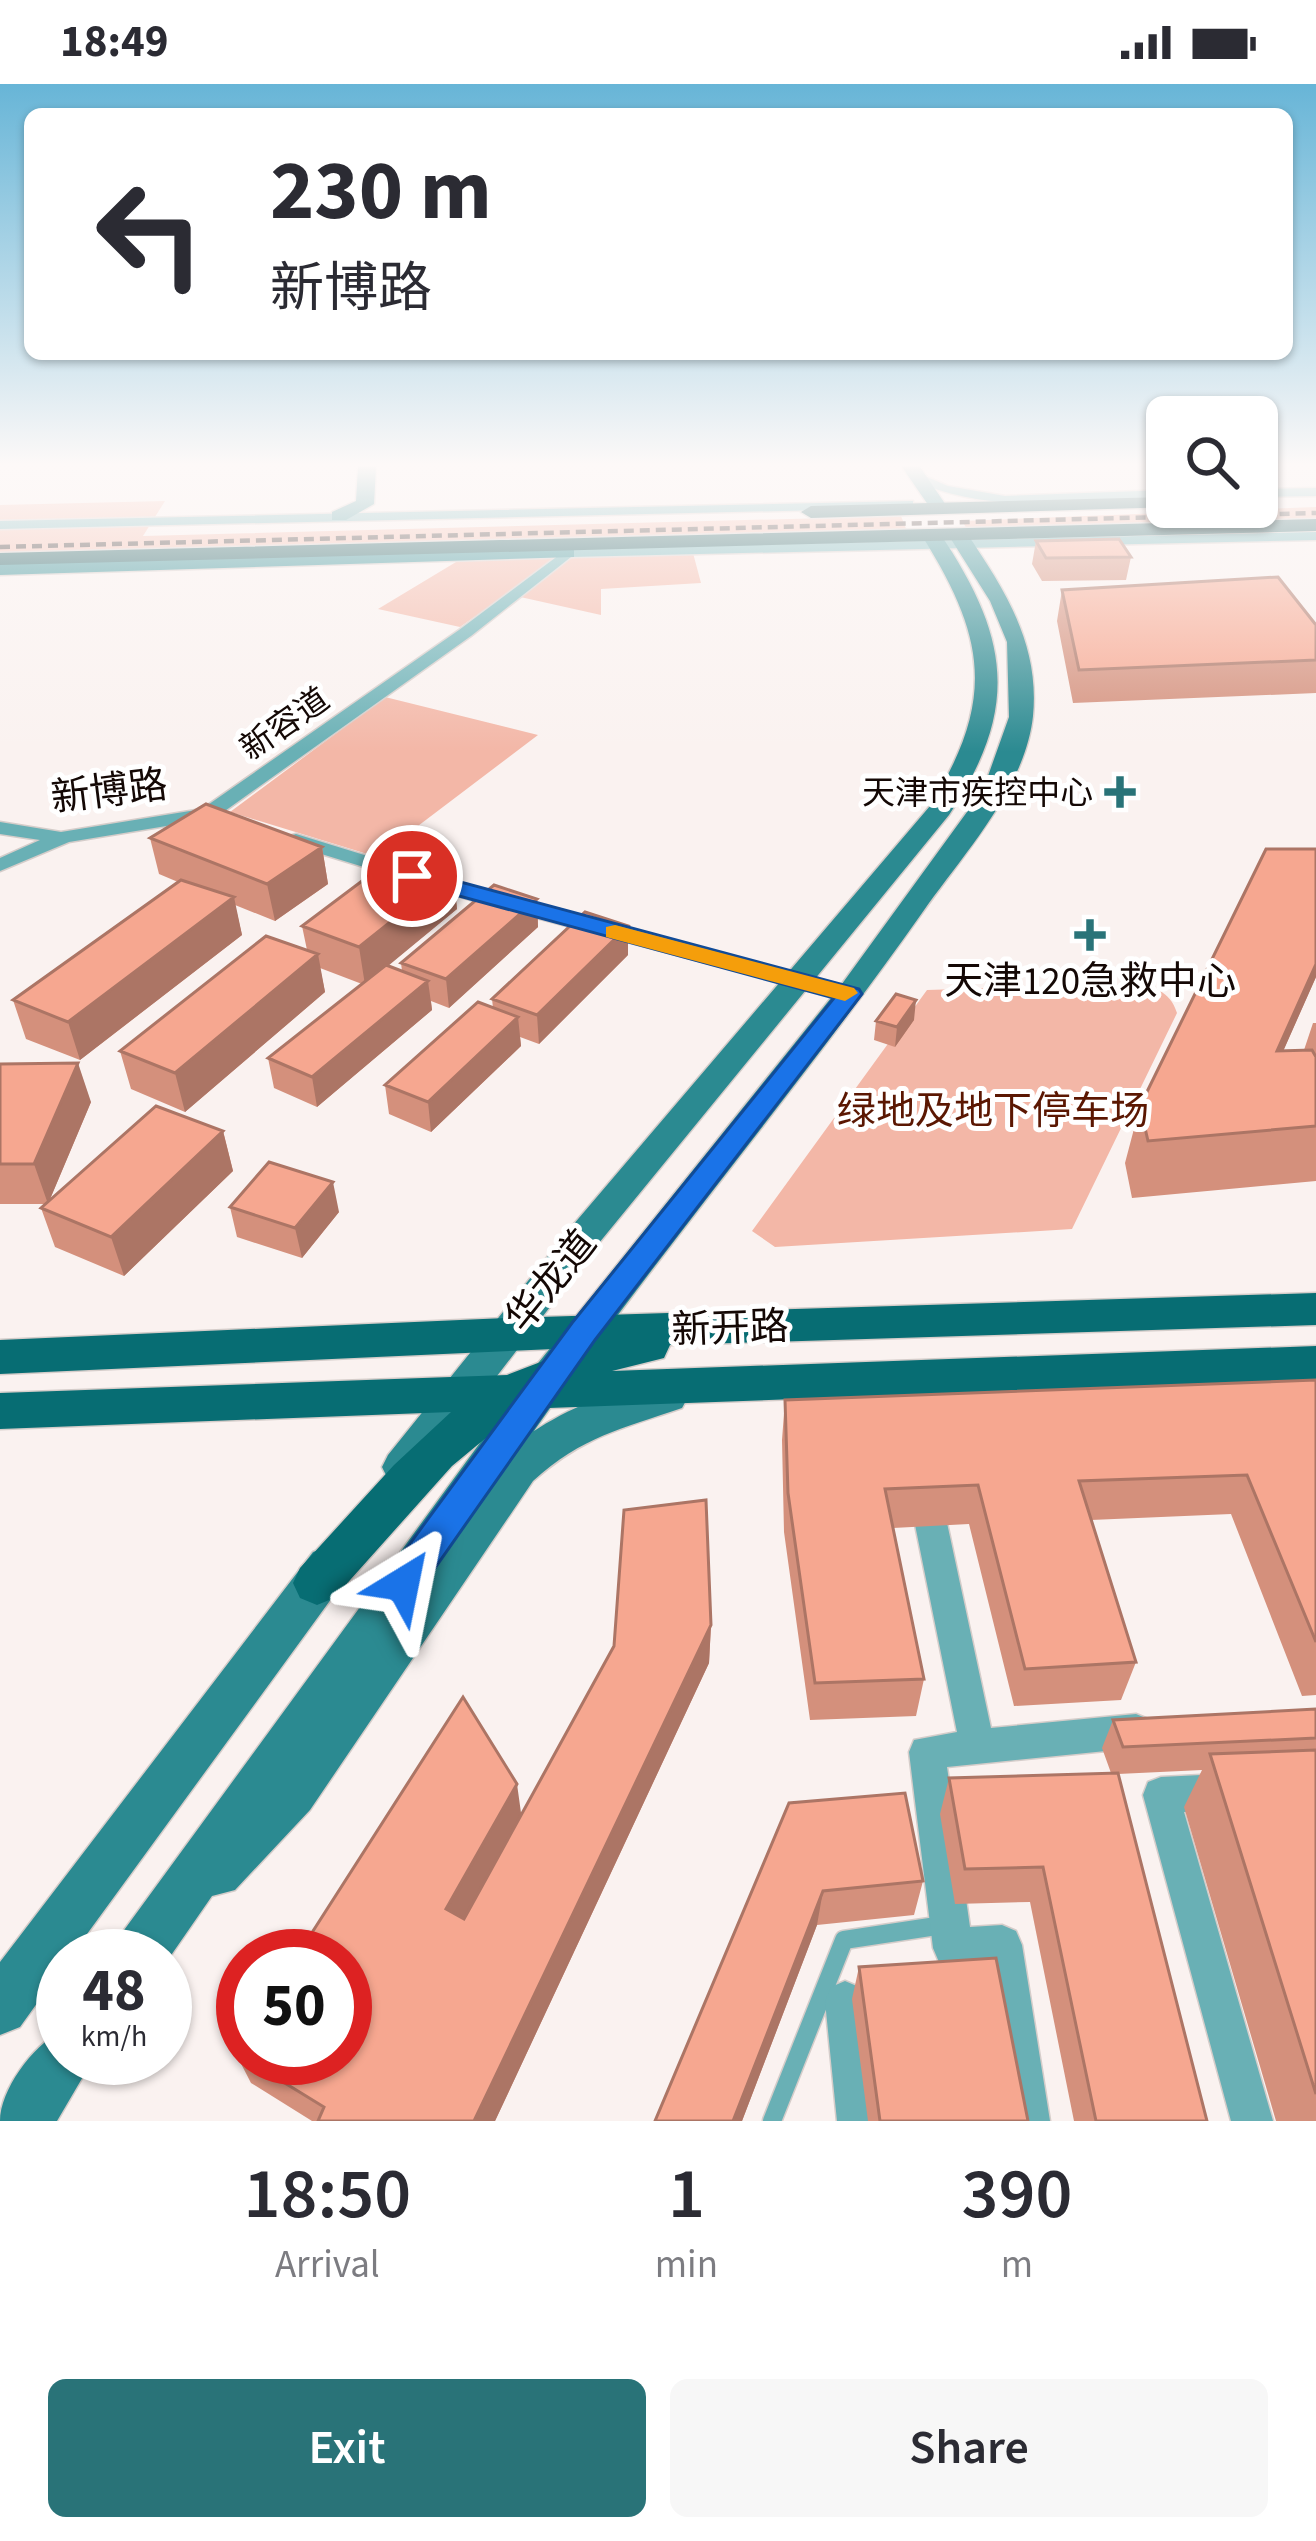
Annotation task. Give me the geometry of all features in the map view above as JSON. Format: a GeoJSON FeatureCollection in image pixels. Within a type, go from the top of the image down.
{"type":"FeatureCollection","features":[{"type":"Feature","properties":{"kind":"highway"},"geometry":{"type":"LineString","coordinates":[[0,564],[35,562]]}},
{"type":"Feature","properties":{"kind":"main road"},"geometry":{"type":"LineString","coordinates":[[0,564],[120,562]]}},
{"type":"Feature","properties":{"kind":"main road","name":"华龙道"},"geometry":{"type":"LineString","coordinates":[[0,2007],[460,1392],[940,810],[981,736],[991,690],[988,651],[961,562]]}},
{"type":"Feature","properties":{"kind":"main road"},"geometry":{"type":"LineString","coordinates":[[157,1929],[536,1385],[584,1332],[850,994],[995,791],[1017,737],[1022,697],[1018,642],[1000,601],[972,562]]}},
{"type":"Feature","properties":{"kind":"main road","name":"新开路"},"geometry":{"type":"LineString","coordinates":[[0,1357],[506,1334],[1316,1309]]}},
{"type":"Feature","properties":{"kind":"main road"},"geometry":{"type":"LineString","coordinates":[[316,1583],[446,1446],[536,1385],[646,1346],[752,1326]]}},
{"type":"Feature","properties":{"kind":"main road","name":"新开路"},"geometry":{"type":"LineString","coordinates":[[0,1411],[536,1385],[739,1385],[904,1393],[1306,1374]]}},
{"type":"Feature","properties":{"kind":"main road"},"geometry":{"type":"LineString","coordinates":[[162,1929],[292,1792],[518,1469],[548,1441],[612,1408],[739,1385]]}},
{"type":"Feature","properties":{"kind":"main road"},"geometry":{"type":"LineString","coordinates":[[22,2121],[47,2085]]}},
{"type":"Feature","properties":{"kind":"street","name":"新容道"},"geometry":{"type":"LineString","coordinates":[[0,865],[60,838],[208,814],[465,633],[555,562]]}},
{"type":"Feature","properties":{"kind":"street","name":"新博路"},"geometry":{"type":"LineString","coordinates":[[208,814],[230,820]]}},
{"type":"Feature","properties":{"kind":"street","name":"新博路"},"geometry":{"type":"LineString","coordinates":[[0,828],[60,838]]}},
{"type":"Feature","properties":{"kind":"street"},"geometry":{"type":"LineString","coordinates":[[274,834],[494,901],[850,994]]}},
{"type":"Feature","properties":{"kind":"street"},"geometry":{"type":"LineString","coordinates":[[921,1472],[976,1745]]}},
{"type":"Feature","properties":{"kind":"street"},"geometry":{"type":"LineString","coordinates":[[1029,2121],[1002,1945],[953,1948],[927,1752],[1180,1727]]}},
{"type":"Feature","properties":{"kind":"street"},"geometry":{"type":"LineString","coordinates":[[1250,1791],[1160,1795],[1252,2121]]}},
{"type":"Feature","properties":{"kind":"street"},"geometry":{"type":"LineString","coordinates":[[845,2001],[858,2121]]}},
{"type":"Feature","properties":{"kind":"lane"},"geometry":{"type":"LineString","coordinates":[[772,2121],[844,1940],[930,1927]]}},
{"type":"Feature","properties":{"kind":"green space"},"geometry":{"type":"Polygon","coordinates":[[[456,562],[695,562],[701,583],[601,589],[601,615],[507,594],[460,627],[378,609],[456,562]]]}},
{"type":"Feature","properties":{"kind":"green space"},"geometry":{"type":"Polygon","coordinates":[[[385,697],[538,735],[377,857],[230,812],[385,697]]]}},
{"type":"Feature","properties":{"kind":"green space","name":"绿地及地下停车场"},"geometry":{"type":"Polygon","coordinates":[[[1131,984],[1160,991],[1177,1013],[1072,1229],[775,1247],[752,1231],[927,990],[1131,984]]]}},
{"type":"Feature","properties":{"kind":"building"},"geometry":{"type":"Polygon","coordinates":[[[1278,577],[1316,625],[1316,660],[1079,670],[1062,590],[1278,577]]]}},
{"type":"Feature","properties":{"kind":"building"},"geometry":{"type":"Polygon","coordinates":[[[206,804],[322,847],[267,884],[150,838],[206,804]]]}},
{"type":"Feature","properties":{"kind":"building"},"geometry":{"type":"Polygon","coordinates":[[[1266,849],[1316,849],[1316,964],[1277,1051],[1312,1050],[1316,1057],[1316,1126],[1148,1141],[1140,1106],[1266,849]]]}},
{"type":"Feature","properties":{"kind":"building"},"geometry":{"type":"Polygon","coordinates":[[[398,854],[453,872],[359,947],[302,926],[398,854]]]}},
{"type":"Feature","properties":{"kind":"building"},"geometry":{"type":"Polygon","coordinates":[[[181,880],[234,897],[68,1022],[13,1000],[181,880]]]}},
{"type":"Feature","properties":{"kind":"building"},"geometry":{"type":"Polygon","coordinates":[[[494,885],[537,899],[446,979],[401,963],[494,885]]]}},
{"type":"Feature","properties":{"kind":"building"},"geometry":{"type":"Polygon","coordinates":[[[585,912],[628,926],[537,1015],[492,999],[585,912]]]}},
{"type":"Feature","properties":{"kind":"building"},"geometry":{"type":"Polygon","coordinates":[[[266,936],[318,954],[175,1073],[120,1051],[266,936]]]}},
{"type":"Feature","properties":{"kind":"building"},"geometry":{"type":"Polygon","coordinates":[[[386,965],[428,981],[312,1077],[268,1058],[386,965]]]}},
{"type":"Feature","properties":{"kind":"building"},"geometry":{"type":"Polygon","coordinates":[[[896,994],[916,1000],[897,1027],[876,1021],[896,994]]]}},
{"type":"Feature","properties":{"kind":"building"},"geometry":{"type":"Polygon","coordinates":[[[478,1002],[518,1017],[428,1102],[385,1085],[478,1002]]]}},
{"type":"Feature","properties":{"kind":"building"},"geometry":{"type":"Polygon","coordinates":[[[78,1063],[34,1164],[0,1164],[0,1064],[78,1063]]]}},
{"type":"Feature","properties":{"kind":"building"},"geometry":{"type":"Polygon","coordinates":[[[156,1106],[223,1131],[111,1237],[41,1208],[156,1106]]]}},
{"type":"Feature","properties":{"kind":"building"},"geometry":{"type":"Polygon","coordinates":[[[269,1162],[333,1182],[295,1228],[230,1207],[269,1162]]]}},
{"type":"Feature","properties":{"kind":"building"},"geometry":{"type":"Polygon","coordinates":[[[1316,1380],[1316,1642],[1247,1475],[1079,1481],[1136,1662],[1025,1669],[978,1485],[885,1489],[924,1679],[815,1683],[788,1493],[785,1400],[1316,1380]]]}},
{"type":"Feature","properties":{"kind":"building"},"geometry":{"type":"Polygon","coordinates":[[[706,1500],[711,1625],[474,2121],[318,2121],[324,2107],[288,2085],[372,2085],[372,1929],[314,1929],[463,1697],[517,1784],[446,1909],[464,1919],[614,1646],[624,1510],[706,1500]]]}},
{"type":"Feature","properties":{"kind":"building"},"geometry":{"type":"Polygon","coordinates":[[[1316,1709],[1316,1738],[1123,1747],[1113,1720],[1316,1709]]]}},
{"type":"Feature","properties":{"kind":"building"},"geometry":{"type":"Polygon","coordinates":[[[1316,1750],[1316,2094],[1210,1754],[1316,1750]]]}},
{"type":"Feature","properties":{"kind":"building"},"geometry":{"type":"Polygon","coordinates":[[[1118,1773],[1207,2121],[1096,2121],[1043,1867],[965,1869],[949,1778],[1118,1773]]]}},
{"type":"Feature","properties":{"kind":"building"},"geometry":{"type":"Polygon","coordinates":[[[905,1793],[923,1881],[823,1891],[733,2121],[655,2121],[789,1803],[905,1793]]]}},
{"type":"Feature","properties":{"kind":"building"},"geometry":{"type":"Polygon","coordinates":[[[996,1958],[1028,2121],[880,2121],[859,1967],[996,1958]]]}},
{"type":"Feature","properties":{"kind":"slow traffic"},"geometry":{"type":"LineString","coordinates":[[615,932],[845,993]]}},
{"type":"Feature","properties":{"kind":"place","name":"天津市疾控中心"},"geometry":{"type":"Point","coordinates":[1120,792]}},
{"type":"Feature","properties":{"kind":"place","name":"天津120急救中心"},"geometry":{"type":"Point","coordinates":[1090,935]}},
{"type":"Feature","properties":{"kind":"route"},"geometry":{"type":"LineString","coordinates":[[403,1584],[540,1390],[850,994],[412,876]]}}]}
